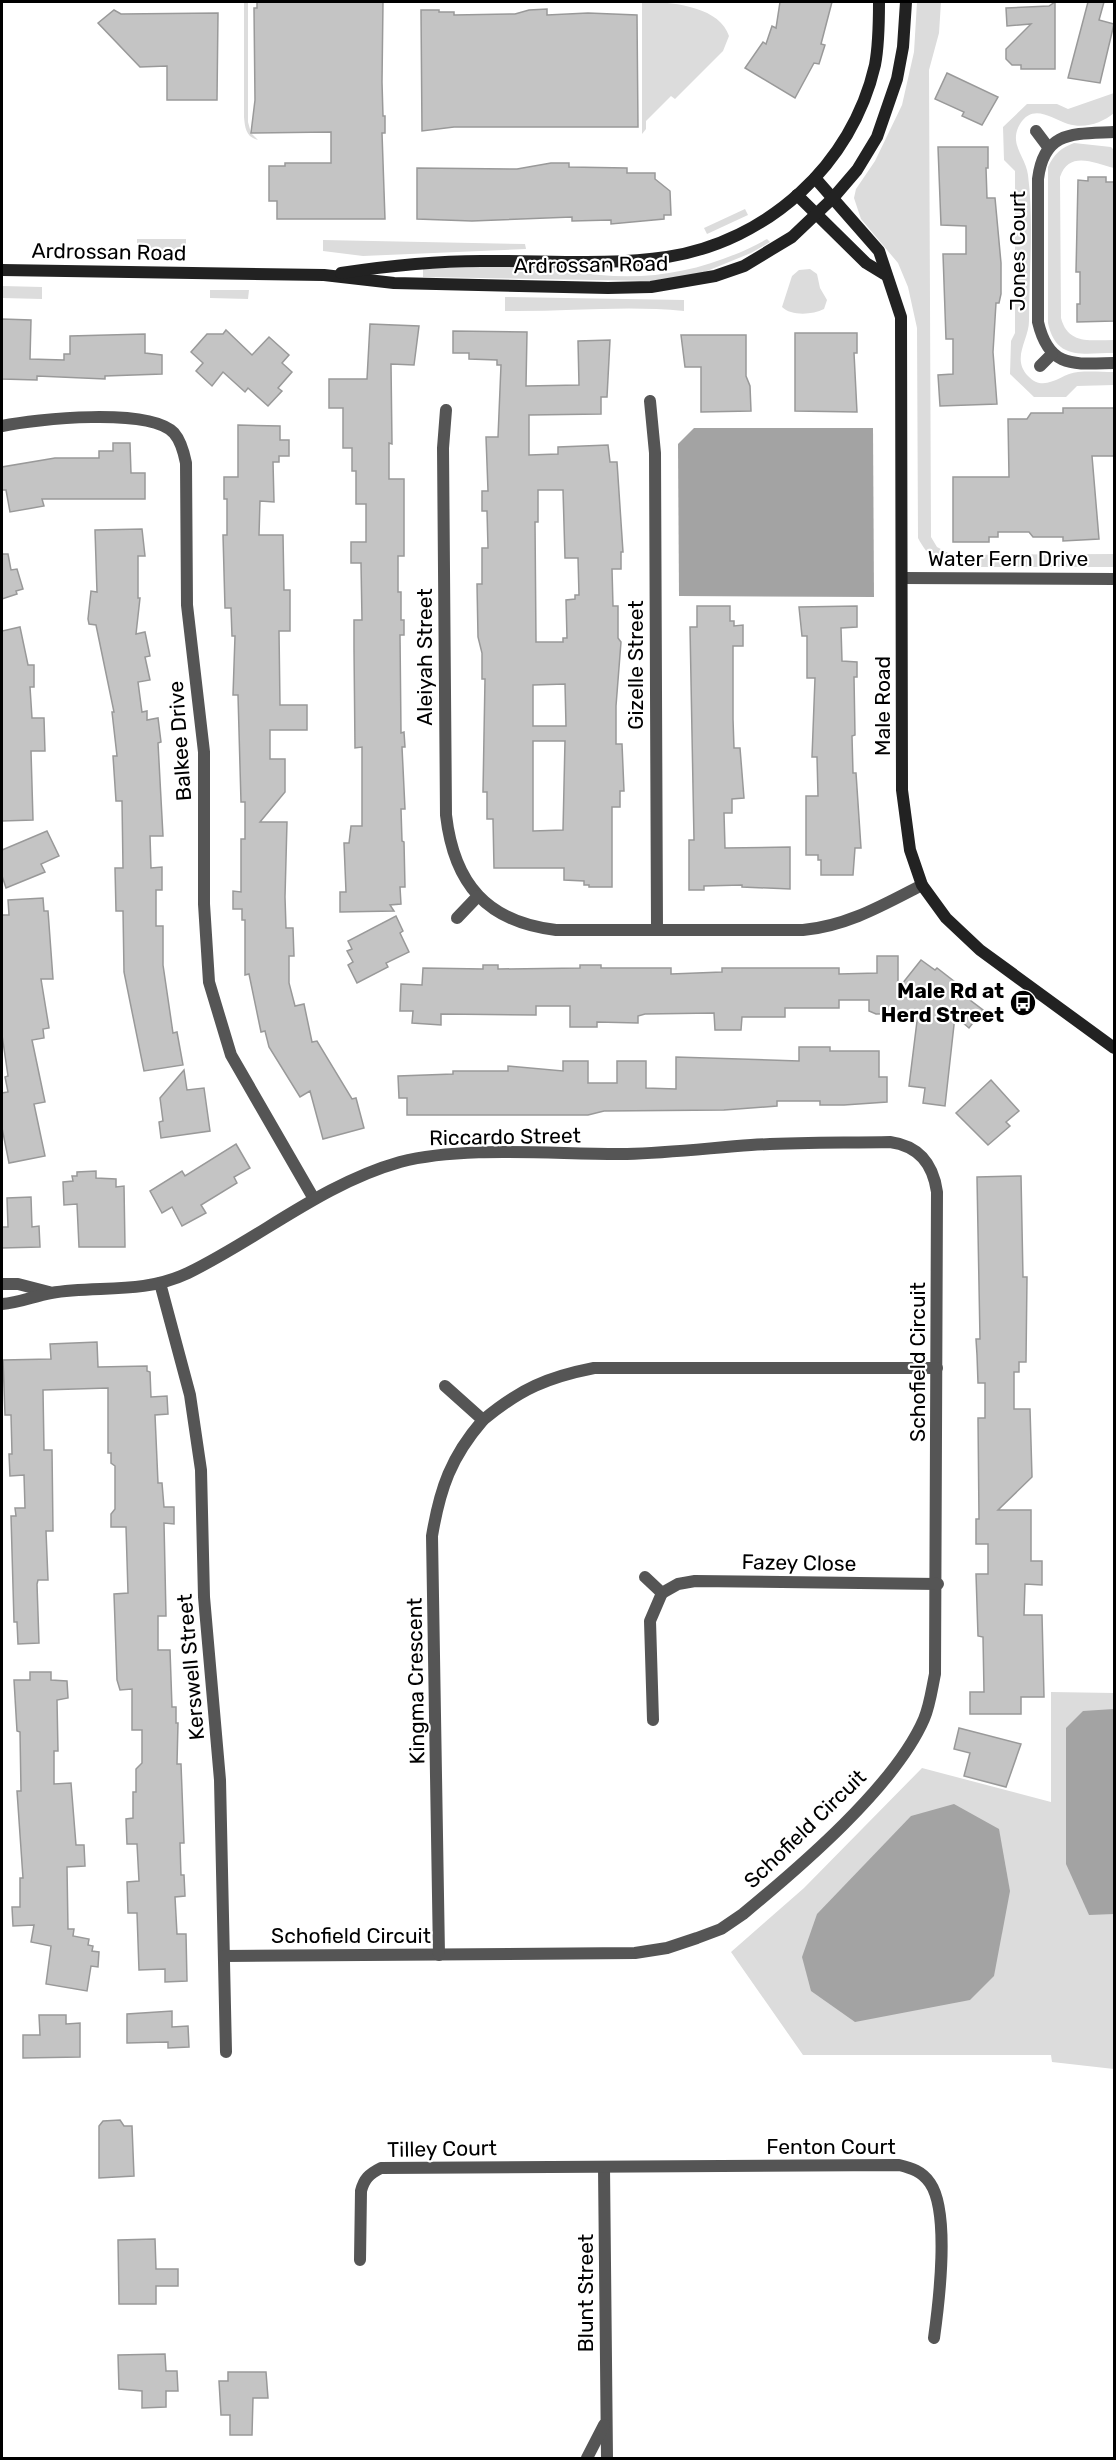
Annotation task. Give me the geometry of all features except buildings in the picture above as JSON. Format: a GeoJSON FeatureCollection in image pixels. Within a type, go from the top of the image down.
{"type":"FeatureCollection","features":[{"type":"Feature","properties":{"kind":"main road","name":"Ardrossan Road"},"geometry":{"type":"LineString","coordinates":[[324,276],[436,262],[667,257],[712,247],[736,238],[771,217],[797,195],[840,149],[864,102],[875,64],[879,2]]}},
{"type":"Feature","properties":{"kind":"main road","name":"Ardrossan Road"},"geometry":{"type":"LineString","coordinates":[[2,270],[324,276],[394,283],[651,287],[715,276],[744,266],[792,237],[833,198],[857,170],[877,137],[889,106],[903,47],[906,2]]}},
{"type":"Feature","properties":{"kind":"main road","name":"Male Road"},"geometry":{"type":"LineString","coordinates":[[815,178],[879,251],[884,274],[896,298],[903,336],[903,815],[910,850],[922,885],[946,918],[965,938],[1114,1048]]}},
{"type":"Feature","properties":{"kind":"main road","name":"Male Road"},"geometry":{"type":"LineString","coordinates":[[797,195],[866,263],[884,274]]}},
{"type":"Feature","properties":{"kind":"street"},"geometry":{"type":"LineString","coordinates":[[1036,131],[1048,147],[1059,139],[1075,134],[1114,132]]}},
{"type":"Feature","properties":{"kind":"street","name":"Jones Court"},"geometry":{"type":"LineString","coordinates":[[1048,147],[1040,162],[1038,179],[1038,322],[1042,340],[1052,354]]}},
{"type":"Feature","properties":{"kind":"street"},"geometry":{"type":"LineString","coordinates":[[1040,366],[1052,354],[1064,362],[1114,363]]}},
{"type":"Feature","properties":{"kind":"street","name":"Gizelle Street"},"geometry":{"type":"LineString","coordinates":[[651,401],[655,453],[657,930]]}},
{"type":"Feature","properties":{"kind":"street","name":"Aleiyah Street"},"geometry":{"type":"LineString","coordinates":[[446,410],[443,448],[446,815],[449,842],[457,865],[478,896],[508,918],[532,927],[556,930],[828,927],[855,919],[922,885]]}},
{"type":"Feature","properties":{"kind":"street","name":"Balkee Drive"},"geometry":{"type":"LineString","coordinates":[[2,426],[50,418],[145,420],[162,424],[175,434],[182,448],[186,463],[187,605],[204,752],[204,904],[208,982],[231,1054],[314,1199]]}},
{"type":"Feature","properties":{"kind":"street","name":"Water Fern Drive"},"geometry":{"type":"LineString","coordinates":[[902,578],[1114,579]]}},
{"type":"Feature","properties":{"kind":"street"},"geometry":{"type":"LineString","coordinates":[[457,918],[478,896]]}},
{"type":"Feature","properties":{"kind":"street","name":"Riccardo Street"},"geometry":{"type":"LineString","coordinates":[[2,1304],[20,1302],[51,1293],[108,1291],[160,1283],[186,1274],[314,1199],[370,1171],[434,1156],[629,1154],[753,1145],[880,1142],[900,1143],[917,1151]]}},
{"type":"Feature","properties":{"kind":"street","name":"Schofield Circuit"},"geometry":{"type":"LineString","coordinates":[[224,1956],[635,1953],[667,1948],[721,1929],[743,1914],[871,1796],[906,1752],[925,1718],[935,1674],[938,1584],[937,1192],[932,1168],[917,1151]]}},
{"type":"Feature","properties":{"kind":"street","name":"Kerswell Street"},"geometry":{"type":"LineString","coordinates":[[160,1283],[190,1395],[201,1470],[204,1597],[220,1780],[226,2052]]}},
{"type":"Feature","properties":{"kind":"street","name":"Riccardo Street"},"geometry":{"type":"LineString","coordinates":[[2,1284],[18,1284],[51,1293]]}},
{"type":"Feature","properties":{"kind":"street","name":"Kingma Crescent"},"geometry":{"type":"LineString","coordinates":[[439,1954],[432,1536],[438,1500],[448,1471],[462,1444],[483,1420],[510,1397],[559,1375],[594,1368],[937,1368]]}},
{"type":"Feature","properties":{"kind":"street"},"geometry":{"type":"LineString","coordinates":[[445,1386],[483,1420]]}},
{"type":"Feature","properties":{"kind":"street"},"geometry":{"type":"LineString","coordinates":[[645,1577],[662,1593],[650,1621],[653,1720]]}},
{"type":"Feature","properties":{"kind":"street","name":"Fazey Close"},"geometry":{"type":"LineString","coordinates":[[662,1593],[678,1584],[694,1581],[938,1584]]}},
{"type":"Feature","properties":{"kind":"street","name":"Fenton Court"},"geometry":{"type":"LineString","coordinates":[[604,2167],[899,2165],[916,2169],[929,2181],[937,2196],[940,2210],[940,2296],[934,2338]]}},
{"type":"Feature","properties":{"kind":"street","name":"Tilley Court"},"geometry":{"type":"LineString","coordinates":[[360,2260],[360,2192],[363,2182],[370,2173],[381,2168],[604,2167]]}},
{"type":"Feature","properties":{"kind":"street","name":"Blunt Street"},"geometry":{"type":"LineString","coordinates":[[604,2167],[607,2458]]}},
{"type":"Feature","properties":{"kind":"street","name":"Blunt Street"},"geometry":{"type":"LineString","coordinates":[[587,2458],[606,2420]]}},
{"type":"Feature","properties":{"kind":"shaded area"},"geometry":{"type":"Polygon","coordinates":[[[244,2],[248,2],[248,122],[251,133],[258,140],[249,134],[244,121],[244,2]]]}},
{"type":"Feature","properties":{"kind":"shaded area"},"geometry":{"type":"Polygon","coordinates":[[[642,2],[679,4],[705,12],[724,26],[729,36],[723,51],[675,99],[671,96],[646,121],[646,129],[642,134],[642,2]]]}},
{"type":"Feature","properties":{"kind":"shaded area"},"geometry":{"type":"Polygon","coordinates":[[[917,2],[941,2],[939,33],[929,70],[931,537],[937,547],[952,555],[1114,554],[1114,567],[959,567],[945,564],[934,558],[918,538],[917,328],[908,287],[898,263],[861,219],[854,198],[856,189],[875,161],[902,105],[914,52],[917,2]]]}},
{"type":"Feature","properties":{"kind":"shaded area"},"geometry":{"type":"Polygon","coordinates":[[[1114,93],[1114,113],[1099,122],[1074,125],[1036,113],[1025,118],[1017,131],[1017,144],[1027,168],[1031,211],[1029,321],[1021,356],[1023,369],[1034,381],[1041,383],[1078,372],[1114,372],[1114,385],[1077,386],[1066,397],[1034,397],[1010,374],[1011,341],[1015,333],[1015,171],[1004,160],[1003,127],[1027,104],[1057,104],[1068,109],[1114,93]]]}},
{"type":"Feature","properties":{"kind":"shaded area"},"geometry":{"type":"Polygon","coordinates":[[[1074,143],[1111,147],[1114,150],[1114,168],[1083,160],[1076,161],[1064,169],[1060,177],[1061,318],[1064,327],[1075,337],[1089,340],[1114,340],[1114,353],[1082,354],[1064,349],[1057,344],[1048,323],[1048,167],[1058,152],[1074,143]]]}},
{"type":"Feature","properties":{"kind":"shaded area"},"geometry":{"type":"Polygon","coordinates":[[[745,209],[748,215],[707,234],[704,228],[745,209]]]}},
{"type":"Feature","properties":{"kind":"shaded area"},"geometry":{"type":"Polygon","coordinates":[[[137,239],[186,239],[186,257],[137,257],[137,239]]]}},
{"type":"Feature","properties":{"kind":"shaded area"},"geometry":{"type":"Polygon","coordinates":[[[767,239],[770,242],[751,253],[702,273],[652,281],[423,277],[423,269],[503,266],[551,267],[622,276],[665,274],[728,257],[767,239]]]}},
{"type":"Feature","properties":{"kind":"shaded area"},"geometry":{"type":"Polygon","coordinates":[[[323,240],[525,244],[526,249],[363,256],[323,251],[323,240]]]}},
{"type":"Feature","properties":{"kind":"shaded area"},"geometry":{"type":"Polygon","coordinates":[[[810,269],[817,274],[820,288],[827,300],[824,309],[802,314],[786,310],[782,307],[792,276],[799,270],[810,269]]]}},
{"type":"Feature","properties":{"kind":"shaded area"},"geometry":{"type":"Polygon","coordinates":[[[2,286],[42,287],[42,299],[2,298],[2,286]]]}},
{"type":"Feature","properties":{"kind":"shaded area"},"geometry":{"type":"Polygon","coordinates":[[[210,290],[249,290],[248,299],[210,298],[210,290]]]}},
{"type":"Feature","properties":{"kind":"shaded area"},"geometry":{"type":"Polygon","coordinates":[[[505,297],[684,300],[684,311],[639,309],[505,311],[505,297]]]}},
{"type":"Feature","properties":{"kind":"shaded area"},"geometry":{"type":"Polygon","coordinates":[[[694,428],[873,428],[874,597],[679,596],[678,444],[694,428]]]}},
{"type":"Feature","properties":{"kind":"shaded area"},"geometry":{"type":"Polygon","coordinates":[[[1051,1692],[1114,1693],[1114,2069],[1052,2062],[1051,2055],[803,2055],[731,1952],[804,1888],[922,1768],[1051,1802],[1051,1692]]]}},
{"type":"Feature","properties":{"kind":"shaded area"},"geometry":{"type":"Polygon","coordinates":[[[1114,1709],[1114,1914],[1089,1915],[1066,1864],[1066,1728],[1083,1711],[1114,1709]]]}},
{"type":"Feature","properties":{"kind":"shaded area"},"geometry":{"type":"Polygon","coordinates":[[[954,1804],[999,1829],[1010,1891],[994,1976],[970,2000],[855,2022],[811,1991],[802,1957],[817,1914],[911,1816],[954,1804]]]}},
{"type":"Feature","properties":{"kind":"place","name":"Male Rd at Herd Street"},"geometry":{"type":"Point","coordinates":[1023,1003]}}]}
